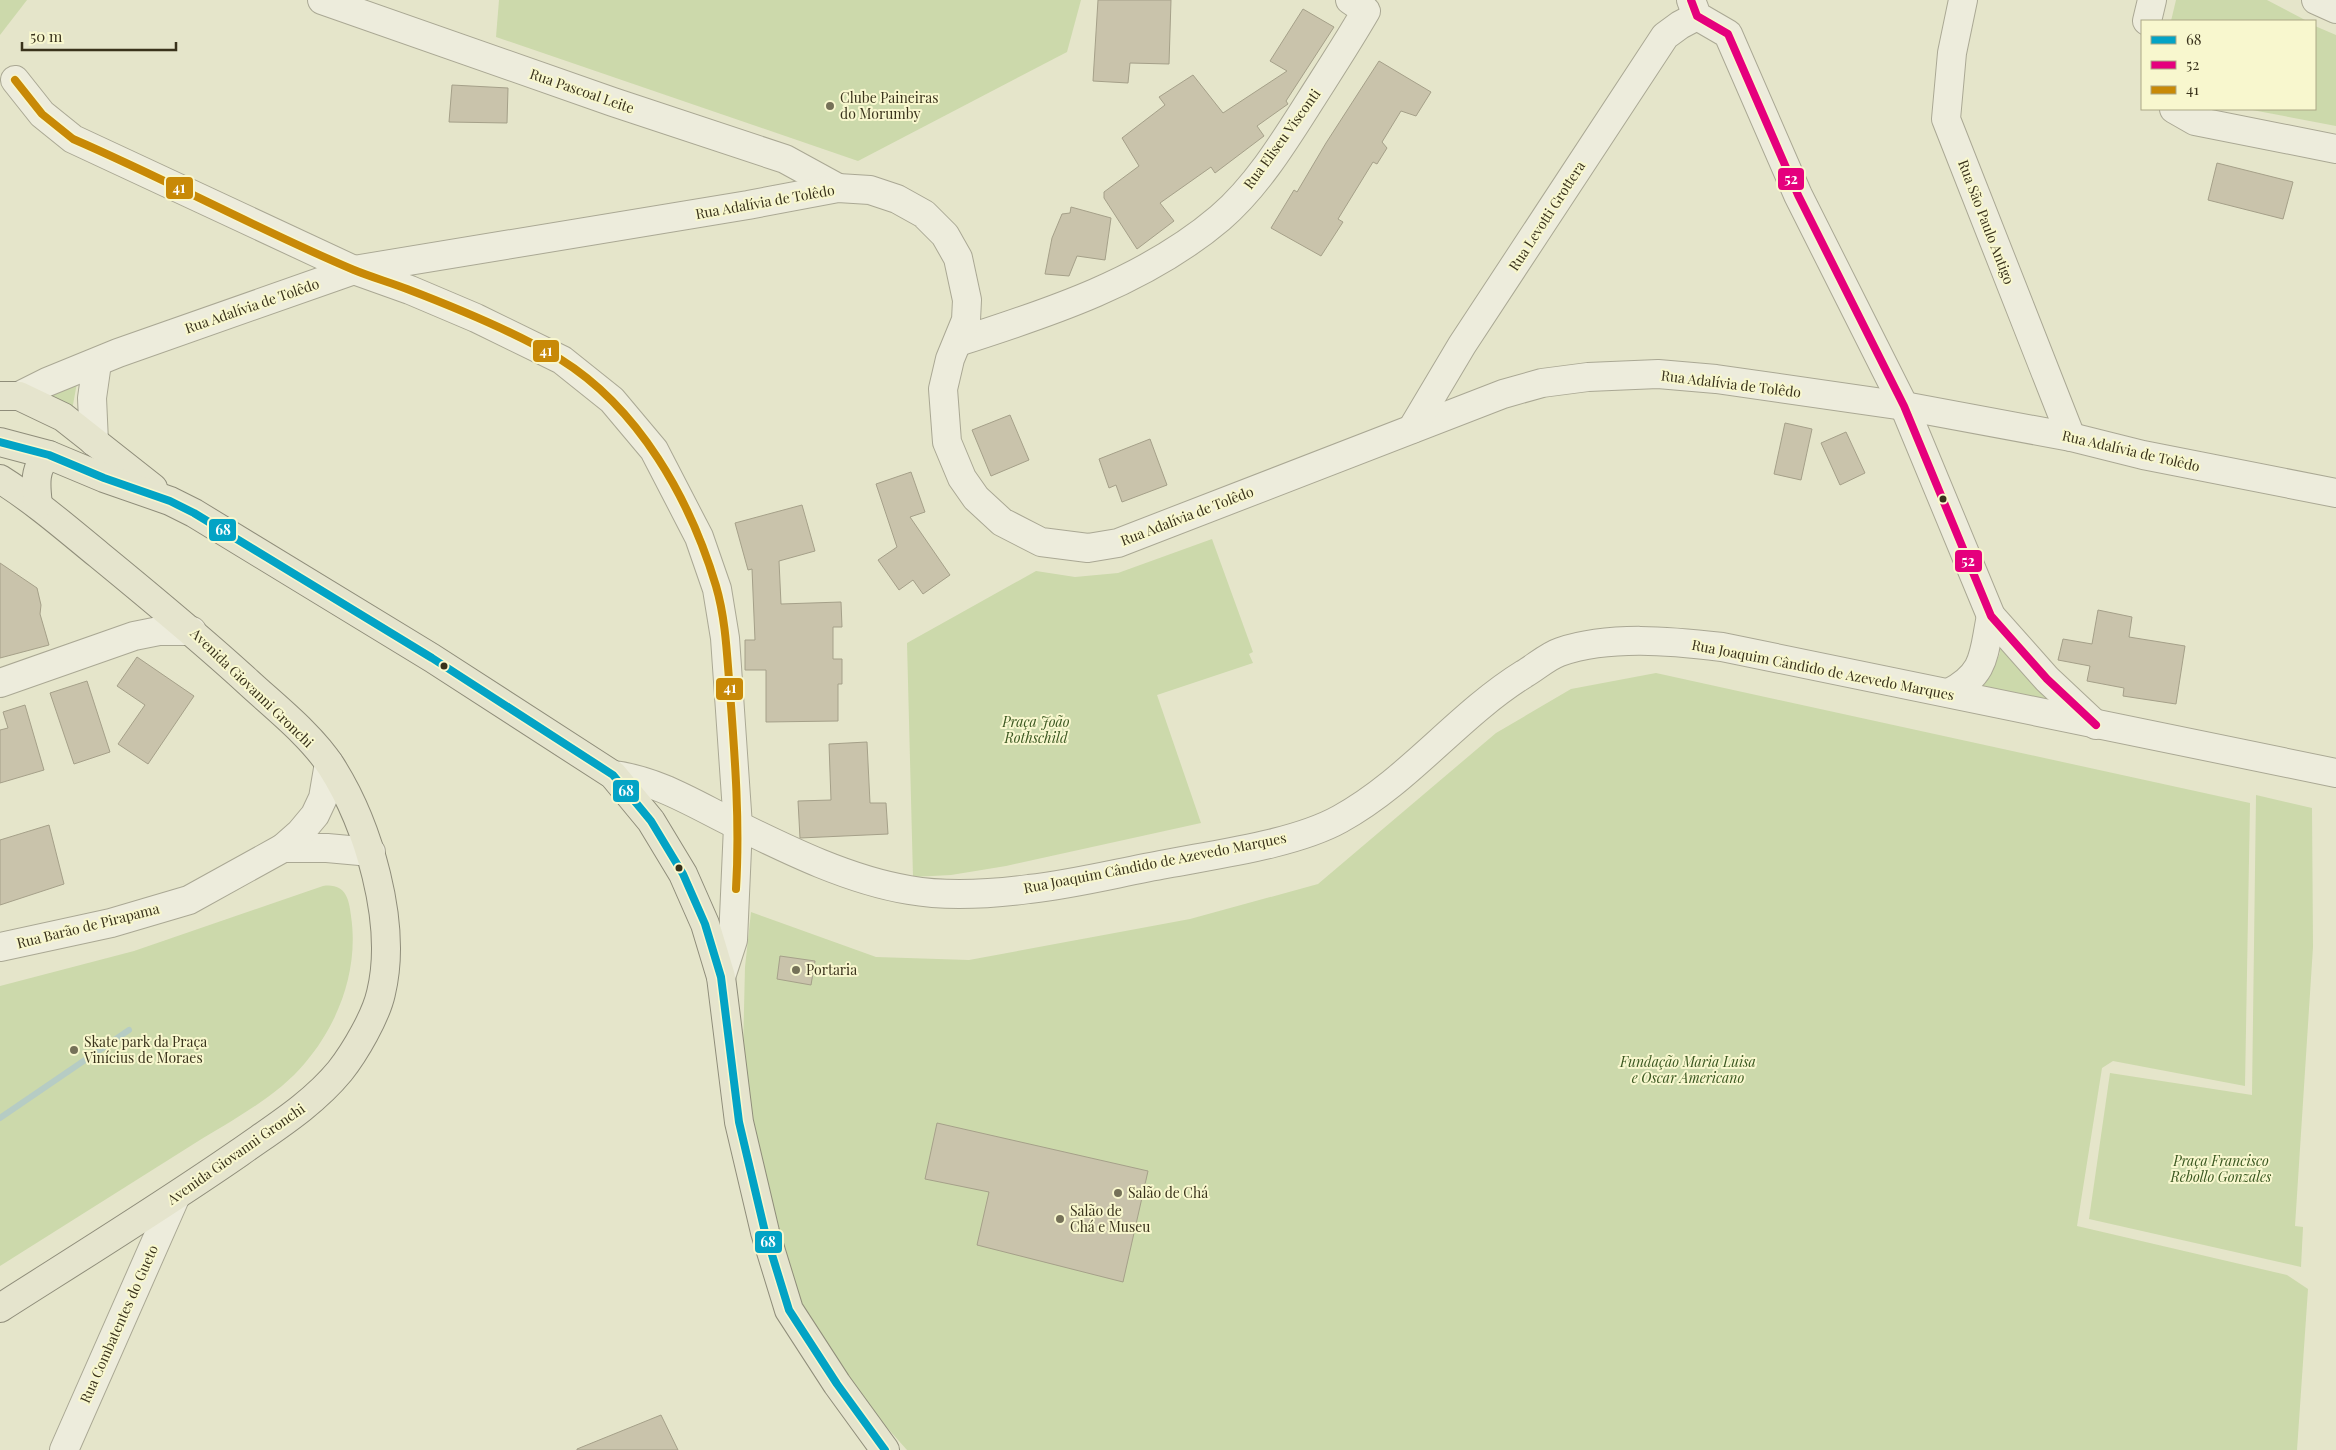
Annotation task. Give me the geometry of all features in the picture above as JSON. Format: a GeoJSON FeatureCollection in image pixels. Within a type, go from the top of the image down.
{"type":"FeatureCollection","features":[{"type":"Feature","properties":{"kind":"main road"},"geometry":{"type":"LineString","coordinates":[[10,396],[63,417],[170,501]]}},
{"type":"Feature","properties":{"kind":"main road"},"geometry":{"type":"LineString","coordinates":[[0,442],[49,455],[104,478],[170,501],[194,513],[432,658],[613,775],[651,821],[683,874],[705,924],[721,977],[738,1122],[765,1232],[789,1310],[837,1384],[885,1450]]}},
{"type":"Feature","properties":{"kind":"main road","name":"Avenida Giovanni Gronchi"},"geometry":{"type":"LineString","coordinates":[[0,452],[12,464],[38,505]]}},
{"type":"Feature","properties":{"kind":"main road"},"geometry":{"type":"LineString","coordinates":[[38,505],[38,470],[42,460],[49,455]]}},
{"type":"Feature","properties":{"kind":"main road","name":"Avenida Giovanni Gronchi"},"geometry":{"type":"LineString","coordinates":[[0,479],[38,505],[192,631],[295,725],[329,763],[362,827],[370,852],[381,899],[386,954],[381,994],[365,1031],[340,1070],[306,1106],[175,1198],[0,1308]]}},
{"type":"Feature","properties":{"kind":"street","name":"Rua Pascoal Leite"},"geometry":{"type":"LineString","coordinates":[[322,0],[604,99],[785,159],[838,188]]}},
{"type":"Feature","properties":{"kind":"street","name":"Rua São Paulo Antigo"},"geometry":{"type":"LineString","coordinates":[[1963,0],[1952,53],[1946,119],[2071,437]]}},
{"type":"Feature","properties":{"kind":"street"},"geometry":{"type":"LineString","coordinates":[[2147,20],[2152,0]]}},
{"type":"Feature","properties":{"kind":"street"},"geometry":{"type":"LineString","coordinates":[[2316,0],[2336,9]]}},
{"type":"Feature","properties":{"kind":"street","name":"Rua Eliseu Visconti"},"geometry":{"type":"LineString","coordinates":[[958,342],[1040,316],[1129,277],[1191,241],[1214,222],[1257,178],[1342,53],[1358,6]]}},
{"type":"Feature","properties":{"kind":"street"},"geometry":{"type":"LineString","coordinates":[[1694,8],[1728,34],[1798,195],[1904,406],[1992,616],[2047,680],[2096,725]]}},
{"type":"Feature","properties":{"kind":"street","name":"Rua Levotti Grottera"},"geometry":{"type":"LineString","coordinates":[[1412,429],[1462,345],[1665,36],[1680,25],[1694,8]]}},
{"type":"Feature","properties":{"kind":"street"},"geometry":{"type":"LineString","coordinates":[[15,80],[42,114],[73,139],[354,270],[410,290],[476,318],[562,360],[612,400],[654,450],[699,537],[717,589],[725,638],[738,826],[733,940],[721,977]]}},
{"type":"Feature","properties":{"kind":"street"},"geometry":{"type":"LineString","coordinates":[[2176,110],[2195,121],[2336,148]]}},
{"type":"Feature","properties":{"kind":"street","name":"Rua Adalívia de Tolêdo"},"geometry":{"type":"LineString","coordinates":[[10,396],[158,339],[354,270],[748,205],[838,188],[870,190],[897,199],[924,214],[945,235],[958,258],[967,300],[966,320],[950,359],[943,389],[946,442],[962,478],[976,498],[1002,522],[1041,542],[1088,548],[1118,543],[1504,394],[1542,383],[1588,377],[1658,374],[1716,379],[1904,406],[2071,437],[2143,455],[2336,493]]}},
{"type":"Feature","properties":{"kind":"street"},"geometry":{"type":"LineString","coordinates":[[94,442],[92,398],[97,363]]}},
{"type":"Feature","properties":{"kind":"street"},"geometry":{"type":"LineString","coordinates":[[1949,694],[1966,684],[1977,670],[1984,654],[1992,616]]}},
{"type":"Feature","properties":{"kind":"street"},"geometry":{"type":"LineString","coordinates":[[0,684],[134,636],[159,631],[192,631]]}},
{"type":"Feature","properties":{"kind":"street","name":"Rua Joaquim Cândido de Azevedo Marques"},"geometry":{"type":"LineString","coordinates":[[613,775],[630,777],[656,786],[738,826],[816,860],[875,882],[911,891],[961,894],[1030,889],[1244,849],[1304,834],[1339,820],[1374,797],[1504,686],[1559,652],[1599,644],[1664,640],[1722,647],[2336,773]]}},
{"type":"Feature","properties":{"kind":"street","name":"Rua Barão de Pirapama"},"geometry":{"type":"LineString","coordinates":[[0,947],[111,923],[189,900],[282,848],[315,815],[323,798],[329,763]]}},
{"type":"Feature","properties":{"kind":"street","name":"Rua Barão de Pirapama"},"geometry":{"type":"LineString","coordinates":[[282,848],[326,848],[370,852]]}},
{"type":"Feature","properties":{"kind":"street","name":"Rua Combatentes do Gueto"},"geometry":{"type":"LineString","coordinates":[[64,1450],[175,1198]]}},
{"type":"Feature","properties":{"kind":"green space"},"geometry":{"type":"Polygon","coordinates":[[[0,0],[27,0],[0,35],[0,0]]]}},
{"type":"Feature","properties":{"kind":"green space","name":"Clube Paineiras do Morumby"},"geometry":{"type":"Polygon","coordinates":[[[499,0],[1081,0],[1067,52],[858,161],[496,37],[499,0]]]}},
{"type":"Feature","properties":{"kind":"green space"},"geometry":{"type":"Polygon","coordinates":[[[2176,0],[2267,0],[2305,20],[2171,20],[2176,0]]]}},
{"type":"Feature","properties":{"kind":"green space"},"geometry":{"type":"Polygon","coordinates":[[[2316,26],[2336,35],[2336,126],[2252,110],[2316,110],[2316,26]]]}},
{"type":"Feature","properties":{"kind":"green space"},"geometry":{"type":"Polygon","coordinates":[[[77,383],[72,410],[41,393],[77,383]]]}},
{"type":"Feature","properties":{"kind":"green space","name":"Praça João Rothschild"},"geometry":{"type":"Polygon","coordinates":[[[1212,539],[1253,652],[1249,654],[1253,663],[1157,695],[1201,823],[1006,866],[951,875],[913,877],[907,643],[1036,571],[1075,577],[1118,573],[1212,539]]]}},
{"type":"Feature","properties":{"kind":"green space"},"geometry":{"type":"Polygon","coordinates":[[[1997,645],[2068,708],[1974,687],[1989,678],[2000,653],[1997,645]]]}},
{"type":"Feature","properties":{"kind":"green space","name":"Fundação Maria Luisa e Oscar Americano"},"geometry":{"type":"Polygon","coordinates":[[[1656,673],[2250,803],[2245,1086],[2113,1061],[2102,1068],[2077,1226],[2287,1275],[2308,1289],[2297,1450],[907,1450],[832,1366],[778,1266],[754,1152],[743,1052],[745,967],[751,912],[876,957],[969,960],[1190,919],[1318,884],[1496,733],[1571,689],[1656,673]]]}},
{"type":"Feature","properties":{"kind":"green space","name":"Praça Francisco Rebollo Gonzales"},"geometry":{"type":"Polygon","coordinates":[[[2256,795],[2312,808],[2313,947],[2295,1226],[2303,1227],[2301,1267],[2089,1219],[2110,1073],[2252,1095],[2256,795]]]}},
{"type":"Feature","properties":{"kind":"green space"},"geometry":{"type":"Polygon","coordinates":[[[323,886],[341,889],[347,898],[353,936],[352,956],[344,994],[337,1013],[328,1031],[305,1063],[281,1087],[252,1108],[0,1266],[0,986],[134,951],[323,886]]]}},
{"type":"Feature","properties":{"kind":"building"},"geometry":{"type":"Polygon","coordinates":[[[1098,0],[1171,0],[1169,64],[1130,63],[1128,83],[1093,81],[1098,0]]]}},
{"type":"Feature","properties":{"kind":"building"},"geometry":{"type":"Polygon","coordinates":[[[1303,9],[1334,27],[1286,101],[1288,104],[1257,126],[1264,136],[1215,173],[1211,167],[1160,203],[1174,221],[1137,249],[1104,198],[1104,192],[1139,166],[1122,138],[1165,105],[1159,97],[1193,75],[1223,113],[1287,71],[1270,61],[1303,9]]]}},
{"type":"Feature","properties":{"kind":"building"},"geometry":{"type":"Polygon","coordinates":[[[1379,61],[1431,92],[1416,116],[1401,111],[1382,142],[1387,148],[1377,164],[1373,162],[1338,219],[1343,222],[1321,256],[1271,228],[1294,190],[1297,192],[1379,61]]]}},
{"type":"Feature","properties":{"kind":"building"},"geometry":{"type":"Polygon","coordinates":[[[452,85],[508,88],[507,123],[449,122],[452,85]]]}},
{"type":"Feature","properties":{"kind":"building"},"geometry":{"type":"Polygon","coordinates":[[[2217,163],[2293,182],[2283,219],[2208,200],[2217,163]]]}},
{"type":"Feature","properties":{"kind":"building"},"geometry":{"type":"Polygon","coordinates":[[[1071,207],[1111,218],[1105,260],[1077,256],[1069,276],[1045,274],[1052,238],[1062,214],[1070,213],[1071,207]]]}},
{"type":"Feature","properties":{"kind":"building"},"geometry":{"type":"Polygon","coordinates":[[[1010,415],[1029,460],[991,476],[972,430],[1010,415]]]}},
{"type":"Feature","properties":{"kind":"building"},"geometry":{"type":"Polygon","coordinates":[[[1785,423],[1812,429],[1801,480],[1774,474],[1785,423]]]}},
{"type":"Feature","properties":{"kind":"building"},"geometry":{"type":"Polygon","coordinates":[[[1846,432],[1865,473],[1840,485],[1821,443],[1846,432]]]}},
{"type":"Feature","properties":{"kind":"building"},"geometry":{"type":"Polygon","coordinates":[[[1150,439],[1167,485],[1122,502],[1116,485],[1109,488],[1099,459],[1150,439]]]}},
{"type":"Feature","properties":{"kind":"building"},"geometry":{"type":"Polygon","coordinates":[[[911,472],[925,512],[910,517],[950,575],[923,594],[913,580],[899,590],[878,560],[897,547],[876,484],[911,472]]]}},
{"type":"Feature","properties":{"kind":"building"},"geometry":{"type":"Polygon","coordinates":[[[802,505],[815,551],[779,561],[781,604],[841,602],[842,627],[833,627],[833,659],[842,659],[842,684],[838,684],[838,721],[766,722],[766,670],[745,670],[745,640],[755,640],[752,569],[748,570],[735,523],[802,505]]]}},
{"type":"Feature","properties":{"kind":"building"},"geometry":{"type":"Polygon","coordinates":[[[0,563],[37,588],[41,605],[40,614],[49,645],[0,658],[0,563]]]}},
{"type":"Feature","properties":{"kind":"building"},"geometry":{"type":"Polygon","coordinates":[[[2098,610],[2132,617],[2129,637],[2185,646],[2176,704],[2123,696],[2124,688],[2087,681],[2090,666],[2058,660],[2063,639],[2092,644],[2098,610]]]}},
{"type":"Feature","properties":{"kind":"building"},"geometry":{"type":"Polygon","coordinates":[[[137,657],[194,696],[148,764],[118,744],[145,705],[117,686],[137,657]]]}},
{"type":"Feature","properties":{"kind":"building"},"geometry":{"type":"Polygon","coordinates":[[[87,681],[110,752],[74,764],[50,693],[87,681]]]}},
{"type":"Feature","properties":{"kind":"building"},"geometry":{"type":"Polygon","coordinates":[[[25,705],[44,770],[0,783],[0,730],[8,728],[3,712],[25,705]]]}},
{"type":"Feature","properties":{"kind":"building"},"geometry":{"type":"Polygon","coordinates":[[[867,742],[870,803],[886,803],[888,834],[800,838],[798,801],[831,800],[829,744],[867,742]]]}},
{"type":"Feature","properties":{"kind":"building"},"geometry":{"type":"Polygon","coordinates":[[[49,825],[64,884],[0,905],[0,840],[49,825]]]}},
{"type":"Feature","properties":{"kind":"building","name":"Portaria"},"geometry":{"type":"Polygon","coordinates":[[[780,956],[815,961],[811,985],[777,979],[780,956]]]}},
{"type":"Feature","properties":{"kind":"building","name":"Salão de Chá e Museu"},"geometry":{"type":"Polygon","coordinates":[[[937,1123],[1148,1171],[1123,1282],[977,1245],[989,1192],[925,1179],[937,1123]]]}},
{"type":"Feature","properties":{"kind":"building"},"geometry":{"type":"Polygon","coordinates":[[[661,1415],[678,1450],[577,1450],[577,1449],[661,1415]]]}},
{"type":"Feature","properties":{"kind":"waterway"},"geometry":{"type":"LineString","coordinates":[[0,1118],[129,1030]]}},
{"type":"Feature","properties":{"kind":"transit line","name":"52"},"geometry":{"type":"LineString","coordinates":[[1691,0],[1697,16],[1728,34],[1798,195],[1904,406],[1991,616],[2047,679],[2096,725]]}},
{"type":"Feature","properties":{"kind":"transit line","name":"41"},"geometry":{"type":"LineString","coordinates":[[15,80],[42,114],[73,139],[319,255],[360,273],[445,304],[525,340],[560,359],[588,379],[614,403],[637,429],[658,458],[676,489],[692,521],[716,586],[726,639],[732,717],[737,815],[736,889]]}},
{"type":"Feature","properties":{"kind":"transit line","name":"68"},"geometry":{"type":"LineString","coordinates":[[0,442],[49,455],[104,478],[170,501],[194,513],[432,658],[613,775],[651,821],[683,874],[705,924],[721,977],[739,1122],[765,1232],[789,1310],[837,1384],[885,1450]]}},
{"type":"Feature","properties":{"kind":"place","name":"Clube Paineiras do Morumby"},"geometry":{"type":"Point","coordinates":[830,106]}},
{"type":"Feature","properties":{"kind":"place","name":"Portaria"},"geometry":{"type":"Point","coordinates":[796,970]}},
{"type":"Feature","properties":{"kind":"place","name":"Skate park da Praça Vinícius de Moraes"},"geometry":{"type":"Point","coordinates":[74,1050]}},
{"type":"Feature","properties":{"kind":"place","name":"Salão de Chá"},"geometry":{"type":"Point","coordinates":[1118,1193]}},
{"type":"Feature","properties":{"kind":"place","name":"Salão de Chá e Museu"},"geometry":{"type":"Point","coordinates":[1060,1219]}}]}
